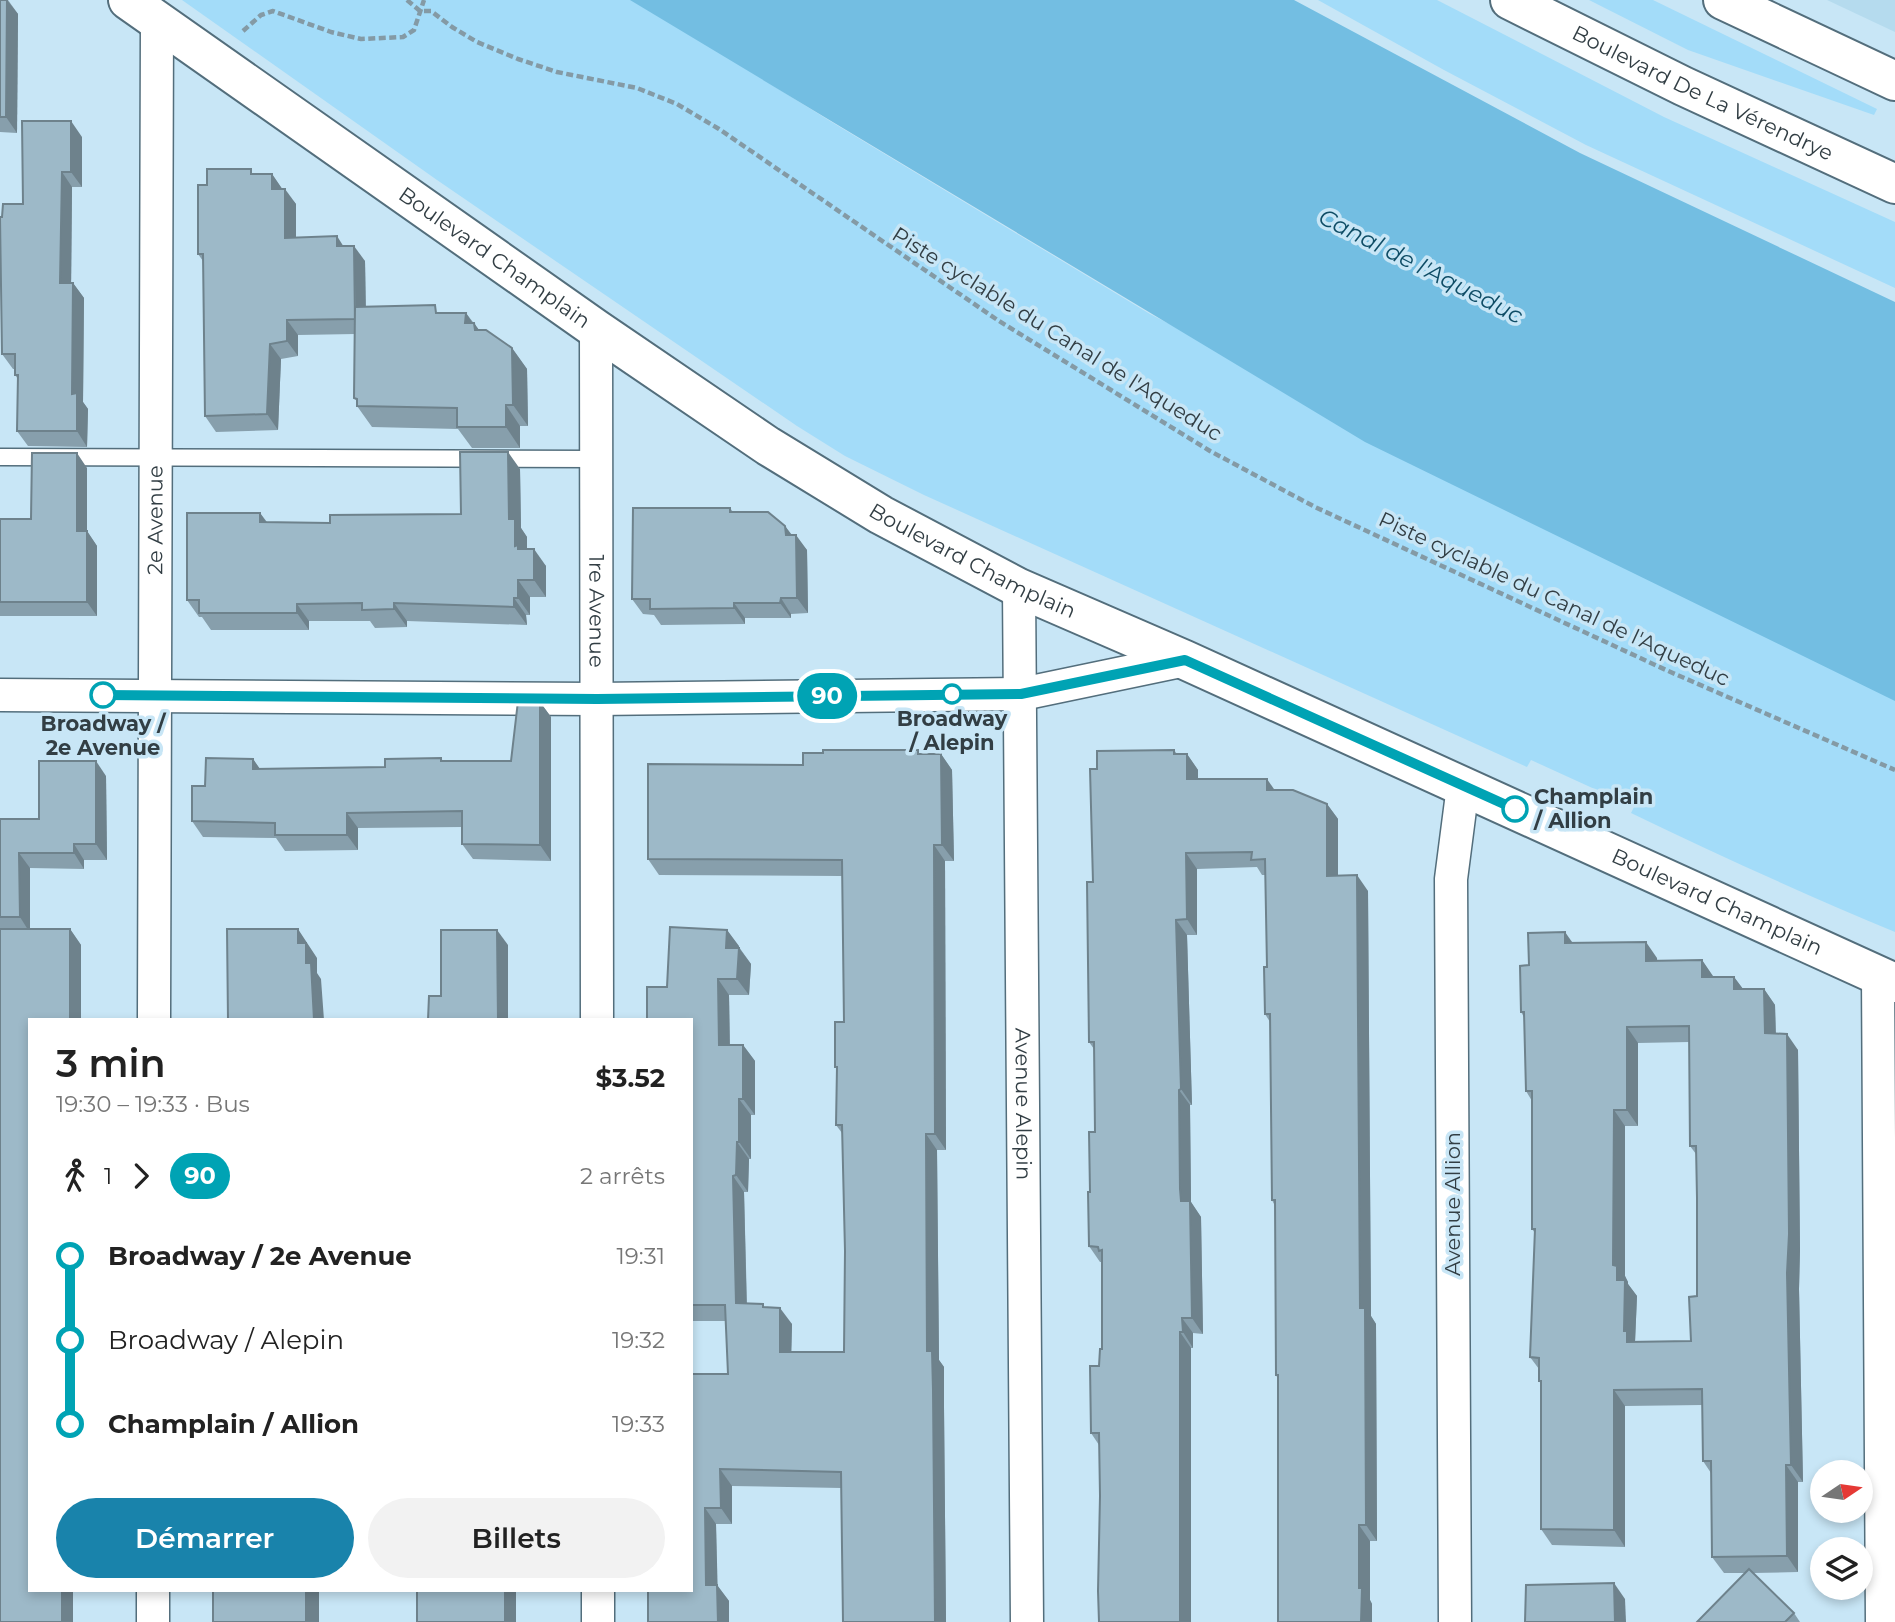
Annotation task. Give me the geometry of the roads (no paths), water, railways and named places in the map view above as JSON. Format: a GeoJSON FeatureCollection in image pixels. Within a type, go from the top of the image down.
{"type":"FeatureCollection","features":[{"type":"Feature","properties":{"kind":"main road","name":"Boulevard De La Vérendrye"},"geometry":{"type":"LineString","coordinates":[[1510,0],[1684,86],[1895,184]]}},
{"type":"Feature","properties":{"kind":"main road"},"geometry":{"type":"LineString","coordinates":[[1723,0],[1895,81]]}},
{"type":"Feature","properties":{"kind":"main road","name":"Boulevard Champlain"},"geometry":{"type":"LineString","coordinates":[[142,10],[768,446],[858,501],[1019,588],[1185,660],[1886,979]]}},
{"type":"Feature","properties":{"kind":"street","name":"2e Avenue"},"geometry":{"type":"LineString","coordinates":[[142,10],[154,458],[154,1018]]}},
{"type":"Feature","properties":{"kind":"street","name":"1re Avenue"},"geometry":{"type":"LineString","coordinates":[[596,328],[597,1018]]}},
{"type":"Feature","properties":{"kind":"street","name":"Avenue Alepin"},"geometry":{"type":"LineString","coordinates":[[1019,588],[1027,1622]]}},
{"type":"Feature","properties":{"kind":"street"},"geometry":{"type":"LineString","coordinates":[[0,695],[597,699],[1021,694],[1185,660]]}},
{"type":"Feature","properties":{"kind":"street","name":"Avenue Allion"},"geometry":{"type":"LineString","coordinates":[[1455,1622],[1451,879],[1464,786]]}},
{"type":"Feature","properties":{"kind":"street"},"geometry":{"type":"LineString","coordinates":[[1882,1622],[1886,979]]}},
{"type":"Feature","properties":{"kind":"street"},"geometry":{"type":"LineString","coordinates":[[153,1592],[153,1622]]}},
{"type":"Feature","properties":{"kind":"street"},"geometry":{"type":"LineString","coordinates":[[598,1592],[598,1622]]}},
{"type":"Feature","properties":{"kind":"lane"},"geometry":{"type":"LineString","coordinates":[[0,457],[596,459]]}},
{"type":"Feature","properties":{"kind":"water","name":"Canal de l'Aqueduc"},"geometry":{"type":"Polygon","coordinates":[[[630,0],[1294,0],[1580,153],[1895,302],[1895,701],[1365,442],[630,0]]]}},
{"type":"Feature","properties":{"kind":"place","name":"Broadway / Alepin"},"geometry":{"type":"Point","coordinates":[952,694]}},
{"type":"Feature","properties":{"kind":"place","name":"Broadway / 2e Avenue"},"geometry":{"type":"Point","coordinates":[103,695]}},
{"type":"Feature","properties":{"kind":"place","name":"Champlain / Allion"},"geometry":{"type":"Point","coordinates":[1515,809]}}]}
